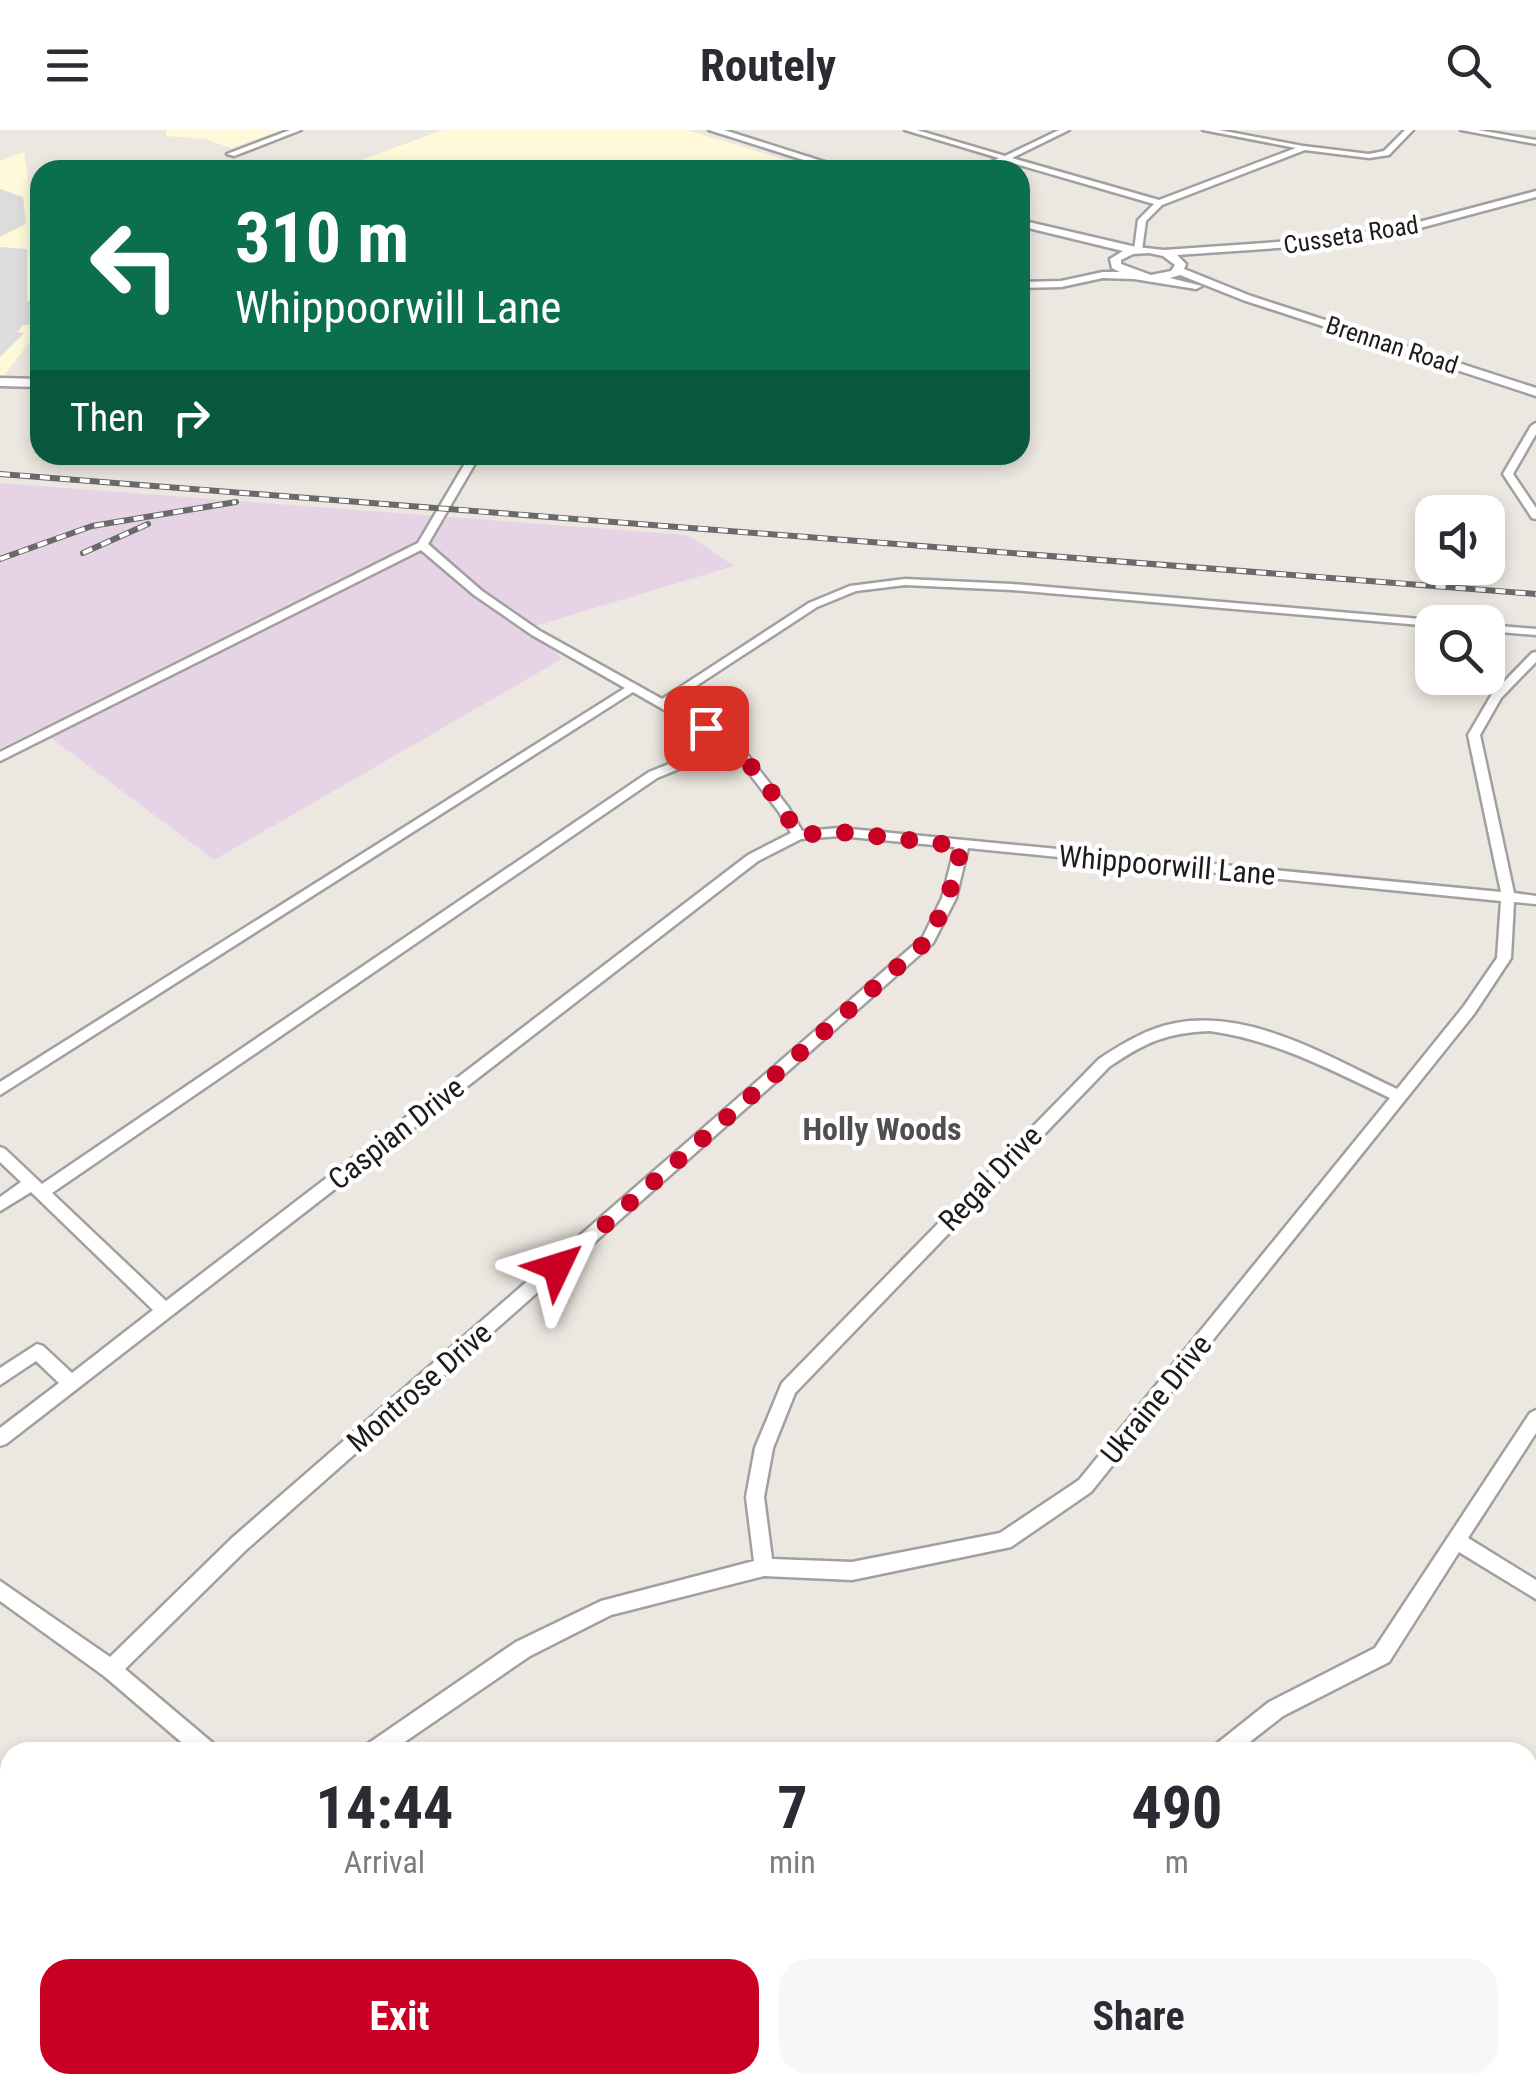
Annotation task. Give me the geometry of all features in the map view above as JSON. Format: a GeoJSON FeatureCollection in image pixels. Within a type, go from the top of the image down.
{"type":"FeatureCollection","features":[{"type":"Feature","properties":{"kind":"street"},"geometry":{"type":"LineString","coordinates":[[231,154],[297,130]]}},
{"type":"Feature","properties":{"kind":"street"},"geometry":{"type":"LineString","coordinates":[[714,130],[812,160]]}},
{"type":"Feature","properties":{"kind":"street"},"geometry":{"type":"LineString","coordinates":[[909,130],[1012,160]]}},
{"type":"Feature","properties":{"kind":"street"},"geometry":{"type":"LineString","coordinates":[[1001,160],[1066,130]]}},
{"type":"Feature","properties":{"kind":"street"},"geometry":{"type":"LineString","coordinates":[[1208,130],[1369,156],[1395,148],[1409,130]]}},
{"type":"Feature","properties":{"kind":"street"},"geometry":{"type":"LineString","coordinates":[[1465,130],[1536,142]]}},
{"type":"Feature","properties":{"kind":"street"},"geometry":{"type":"LineString","coordinates":[[1036,284],[1137,250],[1144,216],[1160,204],[1304,148]]}},
{"type":"Feature","properties":{"kind":"street"},"geometry":{"type":"LineString","coordinates":[[1030,165],[1160,204]]}},
{"type":"Feature","properties":{"kind":"street","name":"Cusseta Road"},"geometry":{"type":"LineString","coordinates":[[1030,226],[1137,250],[1273,247],[1400,230],[1536,194]]}},
{"type":"Feature","properties":{"kind":"street"},"geometry":{"type":"LineString","coordinates":[[1030,228],[1116,258]]}},
{"type":"Feature","properties":{"kind":"street"},"geometry":{"type":"LineString","coordinates":[[1043,233],[1089,263]]}},
{"type":"Feature","properties":{"kind":"street"},"geometry":{"type":"LineString","coordinates":[[1142,234],[1161,252]]}},
{"type":"Feature","properties":{"kind":"street"},"geometry":{"type":"LineString","coordinates":[[1030,284],[1061,284],[1103,275],[1149,278],[1220,254],[1273,247]]}},
{"type":"Feature","properties":{"kind":"street","name":"Brennan Road"},"geometry":{"type":"LineString","coordinates":[[1161,252],[1176,258],[1180,269],[1247,298]]}},
{"type":"Feature","properties":{"kind":"street"},"geometry":{"type":"LineString","coordinates":[[1220,254],[1202,266],[1207,276],[1300,314]]}},
{"type":"Feature","properties":{"kind":"street"},"geometry":{"type":"LineString","coordinates":[[1116,258],[1119,269],[1149,278]]}},
{"type":"Feature","properties":{"kind":"street","name":"Brennan Road"},"geometry":{"type":"LineString","coordinates":[[1149,278],[1247,298],[1536,392]]}},
{"type":"Feature","properties":{"kind":"street"},"geometry":{"type":"LineString","coordinates":[[0,382],[30,383]]}},
{"type":"Feature","properties":{"kind":"street"},"geometry":{"type":"LineString","coordinates":[[1536,426],[1508,474],[1536,516]]}},
{"type":"Feature","properties":{"kind":"street"},"geometry":{"type":"LineString","coordinates":[[0,757],[422,546],[469,465]]}},
{"type":"Feature","properties":{"kind":"street"},"geometry":{"type":"LineString","coordinates":[[422,546],[478,593],[536,633],[732,743],[784,810],[798,835]]}},
{"type":"Feature","properties":{"kind":"street"},"geometry":{"type":"LineString","coordinates":[[663,703],[813,605],[854,588],[905,582],[1012,586],[1415,622]]}},
{"type":"Feature","properties":{"kind":"street"},"geometry":{"type":"LineString","coordinates":[[1505,629],[1536,632]]}},
{"type":"Feature","properties":{"kind":"street","name":"Ukraine Drive"},"geometry":{"type":"LineString","coordinates":[[388,1742],[523,1649],[608,1607],[764,1567],[852,1571],[1004,1541],[1085,1486],[1468,1010],[1504,958],[1508,895],[1474,735],[1496,696],[1536,655]]}},
{"type":"Feature","properties":{"kind":"street"},"geometry":{"type":"LineString","coordinates":[[0,1089],[632,688]]}},
{"type":"Feature","properties":{"kind":"street"},"geometry":{"type":"LineString","coordinates":[[0,1205],[38,1187],[653,775],[732,743]]}},
{"type":"Feature","properties":{"kind":"street","name":"Whippoorwill Lane"},"geometry":{"type":"LineString","coordinates":[[798,835],[840,832],[1536,900]]}},
{"type":"Feature","properties":{"kind":"street","name":"Caspian Drive"},"geometry":{"type":"LineString","coordinates":[[0,1438],[753,858],[798,835]]}},
{"type":"Feature","properties":{"kind":"street","name":"Montrose Drive"},"geometry":{"type":"LineString","coordinates":[[111,1669],[239,1544],[928,940],[948,898],[962,846]]}},
{"type":"Feature","properties":{"kind":"street","name":"Regal Drive"},"geometry":{"type":"LineString","coordinates":[[764,1567],[756,1497],[764,1448],[788,1388],[1104,1063],[1129,1046],[1181,1027],[1241,1030],[1397,1095]]}},
{"type":"Feature","properties":{"kind":"street"},"geometry":{"type":"LineString","coordinates":[[0,1153],[165,1310]]}},
{"type":"Feature","properties":{"kind":"street"},"geometry":{"type":"LineString","coordinates":[[0,1378],[36,1351],[71,1383]]}},
{"type":"Feature","properties":{"kind":"street"},"geometry":{"type":"LineString","coordinates":[[1235,1742],[1276,1709],[1382,1655],[1536,1418]]}},
{"type":"Feature","properties":{"kind":"street"},"geometry":{"type":"LineString","coordinates":[[1457,1541],[1536,1590]]}},
{"type":"Feature","properties":{"kind":"street"},"geometry":{"type":"LineString","coordinates":[[0,1590],[111,1669],[196,1742]]}},
{"type":"Feature","properties":{"kind":"shaded area"},"geometry":{"type":"Polygon","coordinates":[[[166,130],[283,130],[231,148],[205,139],[166,136],[166,130]]]}},
{"type":"Feature","properties":{"kind":"shaded area"},"geometry":{"type":"Polygon","coordinates":[[[442,130],[687,130],[786,160],[362,160],[442,130]]]}},
{"type":"Feature","properties":{"kind":"shaded area"},"geometry":{"type":"Polygon","coordinates":[[[24,152],[30,191],[30,341],[0,381],[0,161],[24,152]]]}},
{"type":"Feature","properties":{"kind":"shaded area"},"geometry":{"type":"Polygon","coordinates":[[[0,189],[23,197],[26,224],[0,237],[0,189]]]}},
{"type":"Feature","properties":{"kind":"shaded area"},"geometry":{"type":"Polygon","coordinates":[[[0,247],[27,249],[30,325],[23,325],[17,332],[24,333],[0,357],[0,247]]]}},
{"type":"Feature","properties":{"kind":"shaded area"},"geometry":{"type":"Polygon","coordinates":[[[0,483],[688,535],[734,566],[531,627],[562,659],[214,860],[39,729],[0,748],[0,483]]]}},
{"type":"Feature","properties":{"kind":"railway"},"geometry":{"type":"LineString","coordinates":[[0,474],[1536,594]]}},
{"type":"Feature","properties":{"kind":"railway"},"geometry":{"type":"LineString","coordinates":[[0,559],[92,526],[236,502]]}},
{"type":"Feature","properties":{"kind":"railway"},"geometry":{"type":"LineString","coordinates":[[83,553],[148,524]]}},
{"type":"Feature","properties":{"kind":"district","name":"Holly Woods"},"geometry":{"type":"Point","coordinates":[882,1129]}},
{"type":"Feature","properties":{"kind":"route"},"geometry":{"type":"LineString","coordinates":[[557,1267],[928,940],[948,898],[962,846],[840,832],[798,835],[784,810],[732,743],[706,728]]}}]}
